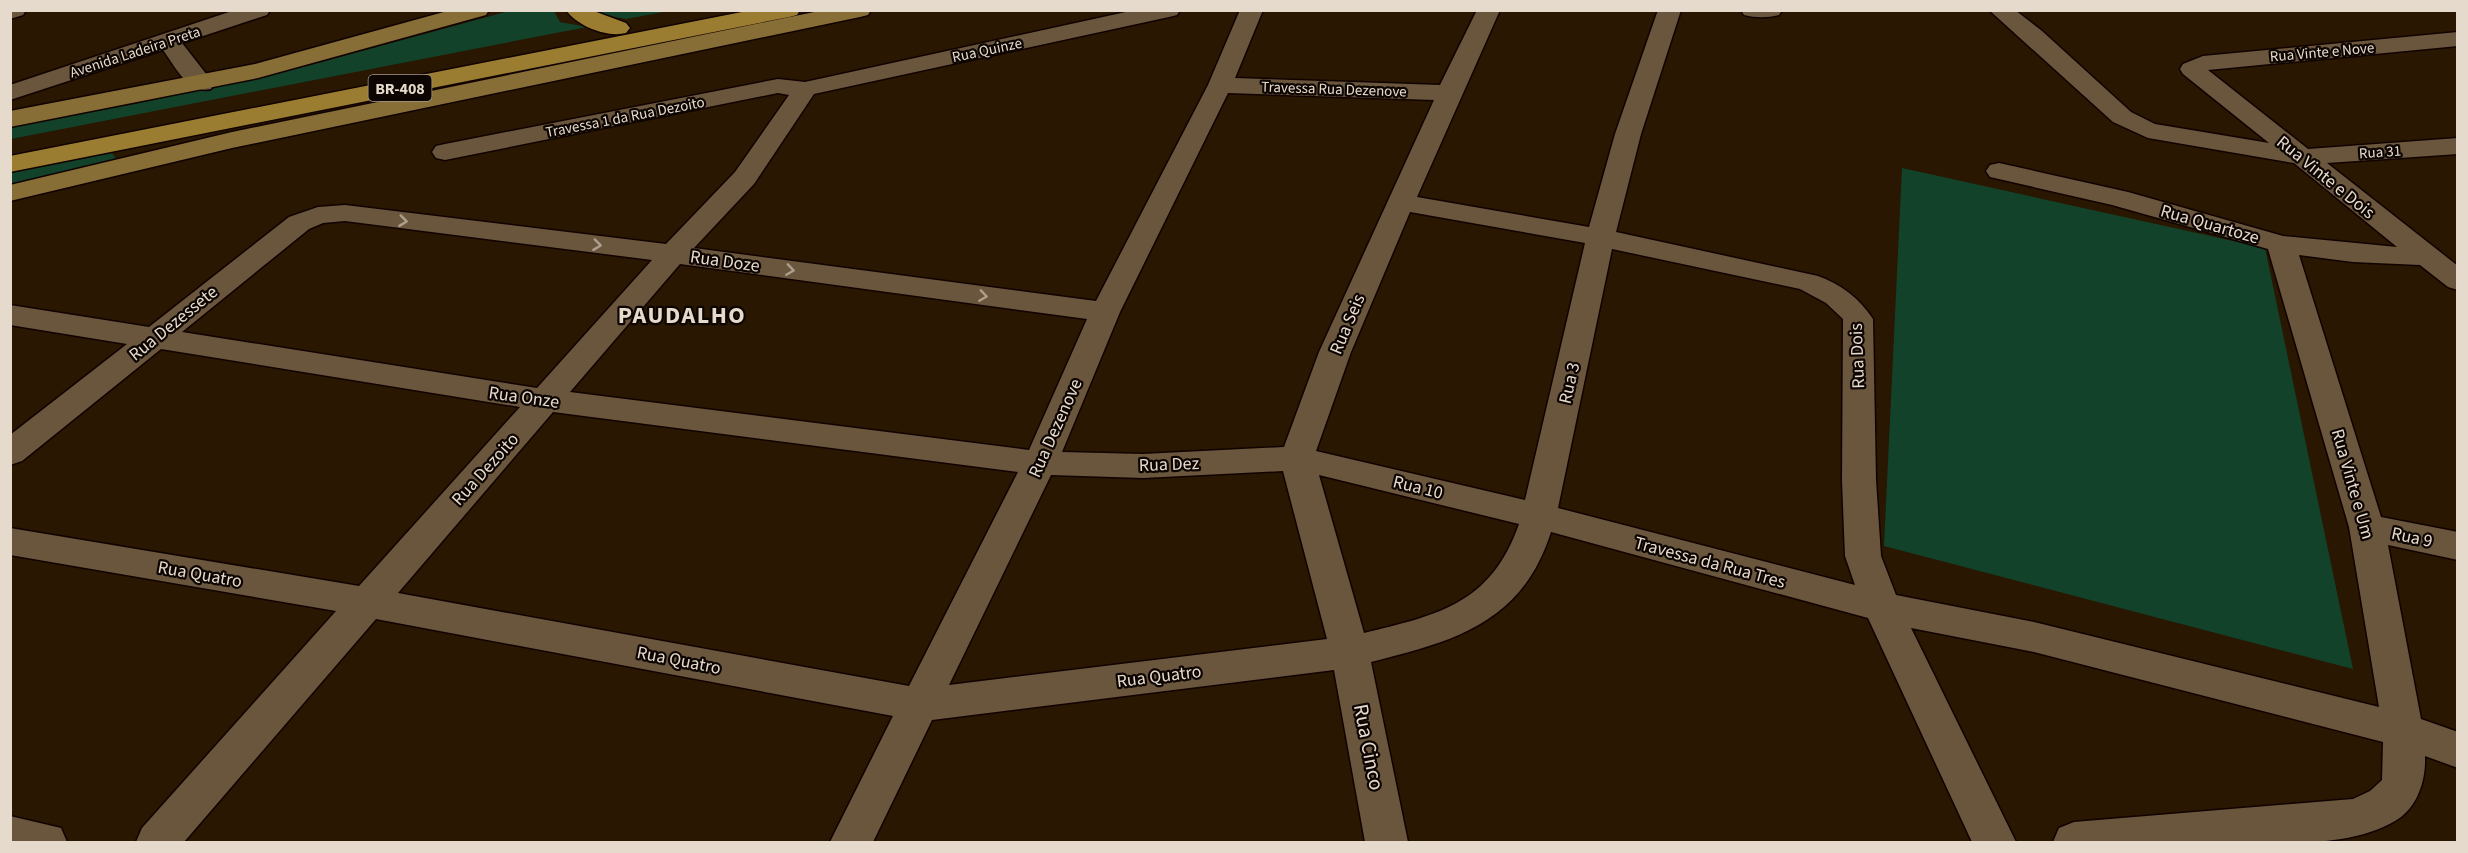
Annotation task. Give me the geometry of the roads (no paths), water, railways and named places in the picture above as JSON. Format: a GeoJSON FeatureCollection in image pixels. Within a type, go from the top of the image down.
{"type":"FeatureCollection","features":[{"type":"Feature","properties":{"kind":"highway"},"geometry":{"type":"LineString","coordinates":[[577,10],[587,19],[618,28]]}},
{"type":"Feature","properties":{"kind":"highway","name":"BR-408"},"geometry":{"type":"LineString","coordinates":[[10,148],[715,10]]}},
{"type":"Feature","properties":{"kind":"highway","name":"BR-408"},"geometry":{"type":"LineString","coordinates":[[10,164],[789,10]]}},
{"type":"Feature","properties":{"kind":"main road"},"geometry":{"type":"LineString","coordinates":[[10,119],[202,84],[478,10]]}},
{"type":"Feature","properties":{"kind":"main road"},"geometry":{"type":"LineString","coordinates":[[10,193],[232,140],[860,10]]}},
{"type":"Feature","properties":{"kind":"street"},"geometry":{"type":"LineString","coordinates":[[10,12],[15,10]]}},
{"type":"Feature","properties":{"kind":"street","name":"Avenida Ladeira Preta"},"geometry":{"type":"LineString","coordinates":[[10,93],[259,10]]}},
{"type":"Feature","properties":{"kind":"street","name":"Rua Quinze"},"geometry":{"type":"LineString","coordinates":[[805,89],[1095,18],[1169,10]]}},
{"type":"Feature","properties":{"kind":"street","name":"Rua Dezenove"},"geometry":{"type":"LineString","coordinates":[[851,843],[1040,463],[1105,312],[1220,85],[1252,10]]}},
{"type":"Feature","properties":{"kind":"street","name":"Rua Seis"},"geometry":{"type":"LineString","coordinates":[[1298,458],[1335,352],[1449,93],[1489,10]]}},
{"type":"Feature","properties":{"kind":"street","name":"Rua 3"},"geometry":{"type":"LineString","coordinates":[[1350,652],[1431,632],[1459,620],[1488,601],[1525,558],[1539,516],[1602,238],[1648,68],[1670,10]]}},
{"type":"Feature","properties":{"kind":"street"},"geometry":{"type":"LineString","coordinates":[[1752,10],[1771,10]]}},
{"type":"Feature","properties":{"kind":"street","name":"Rua 31"},"geometry":{"type":"LineString","coordinates":[[2000,10],[2043,43],[2122,117],[2138,127],[2164,134],[2303,158],[2457,146]]}},
{"type":"Feature","properties":{"kind":"street","name":"Rua Vinte e Nove"},"geometry":{"type":"LineString","coordinates":[[2195,72],[2193,67],[2204,63],[2457,39]]}},
{"type":"Feature","properties":{"kind":"street"},"geometry":{"type":"LineString","coordinates":[[168,41],[202,84]]}},
{"type":"Feature","properties":{"kind":"street","name":"Rua Vinte e Dois"},"geometry":{"type":"LineString","coordinates":[[2195,72],[2457,281]]}},
{"type":"Feature","properties":{"kind":"street","name":"Travessa Rua Dezenove"},"geometry":{"type":"LineString","coordinates":[[1220,85],[1449,93]]}},
{"type":"Feature","properties":{"kind":"street","name":"Travessa 1 da Rua Dezoito"},"geometry":{"type":"LineString","coordinates":[[445,152],[778,86],[805,89]]}},
{"type":"Feature","properties":{"kind":"street","name":"Rua Dezoito"},"geometry":{"type":"LineString","coordinates":[[157,843],[673,254],[745,178],[805,89]]}},
{"type":"Feature","properties":{"kind":"street","name":"Rua Quartoze"},"geometry":{"type":"LineString","coordinates":[[2000,171],[2118,198],[2282,244],[2353,253],[2425,257]]}},
{"type":"Feature","properties":{"kind":"street","name":"Rua Dois"},"geometry":{"type":"LineString","coordinates":[[1401,202],[1602,238],[1808,282],[1832,294],[1853,310],[1858,320],[1859,480],[1863,556],[1882,607],[1994,843]]}},
{"type":"Feature","properties":{"kind":"street","name":"Rua Doze"},"geometry":{"type":"LineString","coordinates":[[345,213],[1105,312]]}},
{"type":"Feature","properties":{"kind":"street","name":"Rua Dezessete"},"geometry":{"type":"LineString","coordinates":[[10,453],[299,223],[318,215],[345,213]]}},
{"type":"Feature","properties":{"kind":"street","name":"Rua Vinte e Um"},"geometry":{"type":"LineString","coordinates":[[2282,244],[2367,527],[2403,730]]}},
{"type":"Feature","properties":{"kind":"street","name":"Rua Onze"},"geometry":{"type":"LineString","coordinates":[[10,315],[546,400],[1040,463]]}},
{"type":"Feature","properties":{"kind":"street"},"geometry":{"type":"LineString","coordinates":[[1298,458],[1350,652]]}},
{"type":"Feature","properties":{"kind":"street","name":"Rua Dez"},"geometry":{"type":"LineString","coordinates":[[1040,463],[1143,466],[1298,458]]}},
{"type":"Feature","properties":{"kind":"street","name":"Rua 10"},"geometry":{"type":"LineString","coordinates":[[1298,458],[1539,516]]}},
{"type":"Feature","properties":{"kind":"street","name":"Travessa da Rua Tres"},"geometry":{"type":"LineString","coordinates":[[1539,516],[1882,607],[2034,637],[2403,730]]}},
{"type":"Feature","properties":{"kind":"street","name":"Rua 9"},"geometry":{"type":"LineString","coordinates":[[2367,527],[2457,546]]}},
{"type":"Feature","properties":{"kind":"street","name":"Rua Quatro"},"geometry":{"type":"LineString","coordinates":[[10,542],[366,602],[921,705],[1350,652]]}},
{"type":"Feature","properties":{"kind":"street","name":"Rua Cinco"},"geometry":{"type":"LineString","coordinates":[[1350,652],[1387,843]]}},
{"type":"Feature","properties":{"kind":"street"},"geometry":{"type":"LineString","coordinates":[[2074,843],[2353,818],[2373,812],[2390,802],[2401,786],[2405,763],[2403,730],[2457,750]]}},
{"type":"Feature","properties":{"kind":"street"},"geometry":{"type":"LineString","coordinates":[[10,835],[46,843]]}},
{"type":"Feature","properties":{"kind":"district","name":"PAUDALHO"},"geometry":{"type":"Point","coordinates":[682,315]}}]}
